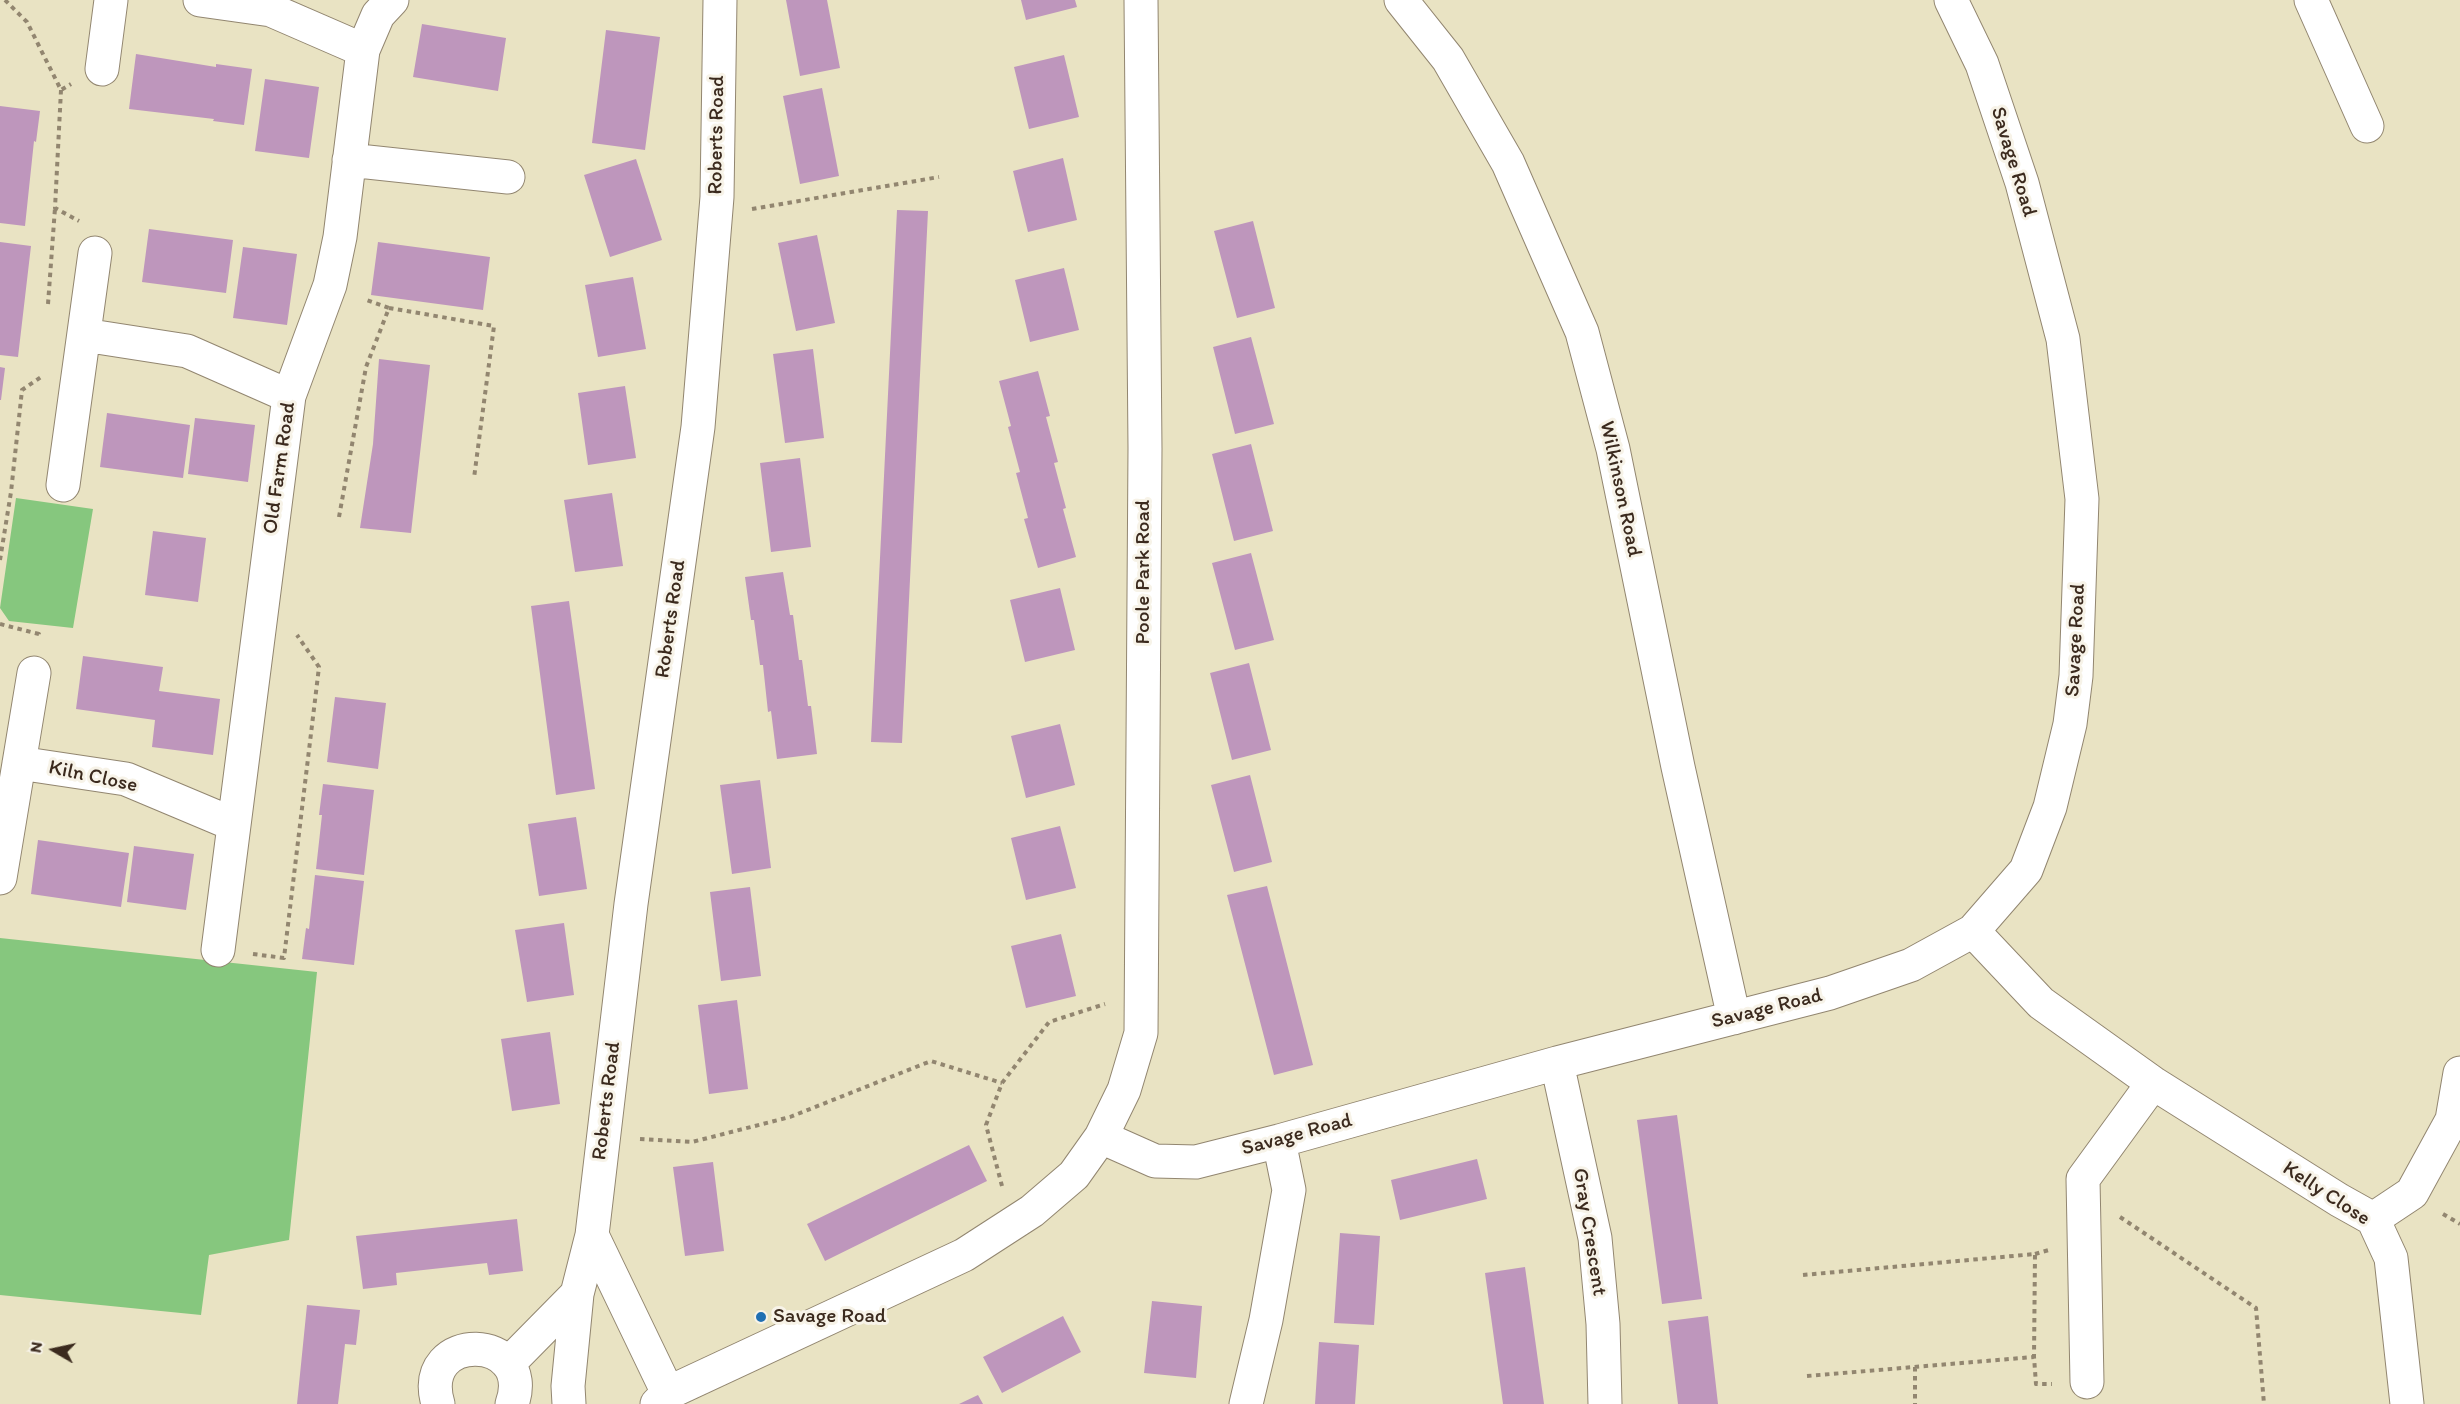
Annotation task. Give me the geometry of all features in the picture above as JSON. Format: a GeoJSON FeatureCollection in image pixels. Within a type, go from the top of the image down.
{"type":"FeatureCollection","features":[{"type":"Feature","properties":{"kind":"street"},"geometry":{"type":"LineString","coordinates":[[102,69],[111,0]]}},
{"type":"Feature","properties":{"kind":"street"},"geometry":{"type":"LineString","coordinates":[[201,0],[271,10],[363,50]]}},
{"type":"Feature","properties":{"kind":"street","name":"Old Farm Road"},"geometry":{"type":"LineString","coordinates":[[218,950],[290,396],[330,285],[340,237],[363,50],[378,15],[392,0]]}},
{"type":"Feature","properties":{"kind":"street","name":"Roberts Road"},"geometry":{"type":"LineString","coordinates":[[569,1404],[568,1386],[577,1294],[592,1235],[631,904],[698,427],[715,215],[720,0]]}},
{"type":"Feature","properties":{"kind":"street","name":"Poole Park Road"},"geometry":{"type":"LineString","coordinates":[[1101,1137],[1124,1090],[1141,1033],[1144,460],[1141,0]]}},
{"type":"Feature","properties":{"kind":"street","name":"Wilkinson Road"},"geometry":{"type":"LineString","coordinates":[[1401,0],[1448,58],[1508,163],[1582,332],[1612,448],[1678,767],[1734,1018]]}},
{"type":"Feature","properties":{"kind":"street","name":"Savage Road"},"geometry":{"type":"LineString","coordinates":[[1101,1137],[1155,1161],[1196,1162],[1557,1063],[1830,993],[1911,965],[1973,931],[2026,870],[2050,807],[2070,724],[2076,676],[2082,499],[2063,339],[2022,183],[1982,64],[1951,0]]}},
{"type":"Feature","properties":{"kind":"street"},"geometry":{"type":"LineString","coordinates":[[2311,0],[2367,126]]}},
{"type":"Feature","properties":{"kind":"street"},"geometry":{"type":"LineString","coordinates":[[349,160],[508,177]]}},
{"type":"Feature","properties":{"kind":"street"},"geometry":{"type":"LineString","coordinates":[[63,484],[95,253]]}},
{"type":"Feature","properties":{"kind":"street"},"geometry":{"type":"LineString","coordinates":[[84,335],[187,351],[290,396]]}},
{"type":"Feature","properties":{"kind":"street","name":"Kiln Close"},"geometry":{"type":"LineString","coordinates":[[0,878],[34,673]]}},
{"type":"Feature","properties":{"kind":"street","name":"Kiln Close"},"geometry":{"type":"LineString","coordinates":[[19,763],[126,779],[233,824]]}},
{"type":"Feature","properties":{"kind":"street","name":"Kelly Close"},"geometry":{"type":"LineString","coordinates":[[1973,931],[2041,1003],[2153,1083],[2373,1220],[2391,1258],[2407,1404]]}},
{"type":"Feature","properties":{"kind":"street","name":"Gray Crescent"},"geometry":{"type":"LineString","coordinates":[[1557,1063],[1595,1238],[1603,1324],[1605,1404]]}},
{"type":"Feature","properties":{"kind":"street"},"geometry":{"type":"LineString","coordinates":[[2373,1220],[2412,1193],[2452,1120],[2460,1073]]}},
{"type":"Feature","properties":{"kind":"street"},"geometry":{"type":"LineString","coordinates":[[2087,1382],[2083,1179],[2153,1083]]}},
{"type":"Feature","properties":{"kind":"street"},"geometry":{"type":"LineString","coordinates":[[592,1235],[663,1399],[964,1255],[1019,1219],[1074,1175],[1101,1137]]}},
{"type":"Feature","properties":{"kind":"street"},"geometry":{"type":"LineString","coordinates":[[1246,1404],[1266,1320],[1289,1190],[1279,1141]]}},
{"type":"Feature","properties":{"kind":"street"},"geometry":{"type":"LineString","coordinates":[[508,1364],[577,1294]]}},
{"type":"Feature","properties":{"kind":"street"},"geometry":{"type":"LineString","coordinates":[[438,1404],[435,1380],[447,1360],[466,1349],[489,1350],[508,1364],[515,1385],[512,1404]]}},
{"type":"Feature","properties":{"kind":"path"},"geometry":{"type":"LineString","coordinates":[[5,0],[27,22],[61,90],[47,309]]}},
{"type":"Feature","properties":{"kind":"path"},"geometry":{"type":"LineString","coordinates":[[61,90],[102,69]]}},
{"type":"Feature","properties":{"kind":"path"},"geometry":{"type":"LineString","coordinates":[[715,215],[939,177]]}},
{"type":"Feature","properties":{"kind":"path"},"geometry":{"type":"LineString","coordinates":[[55,208],[98,231],[95,253]]}},
{"type":"Feature","properties":{"kind":"path"},"geometry":{"type":"LineString","coordinates":[[330,285],[389,308],[494,326],[474,478]]}},
{"type":"Feature","properties":{"kind":"path"},"geometry":{"type":"LineString","coordinates":[[339,517],[366,367],[389,308]]}},
{"type":"Feature","properties":{"kind":"path"},"geometry":{"type":"LineString","coordinates":[[0,560],[12,492],[22,390],[42,376]]}},
{"type":"Feature","properties":{"kind":"path"},"geometry":{"type":"LineString","coordinates":[[218,950],[284,958],[286,947],[320,666],[264,588]]}},
{"type":"Feature","properties":{"kind":"path"},"geometry":{"type":"LineString","coordinates":[[1019,1219],[999,1181],[986,1125],[1002,1083],[1049,1022],[1101,1004],[1141,1004]]}},
{"type":"Feature","properties":{"kind":"path"},"geometry":{"type":"LineString","coordinates":[[603,1138],[692,1142],[790,1117],[931,1061],[1002,1083]]}},
{"type":"Feature","properties":{"kind":"path"},"geometry":{"type":"LineString","coordinates":[[2083,1194],[2256,1308],[2264,1404]]}},
{"type":"Feature","properties":{"kind":"path"},"geometry":{"type":"LineString","coordinates":[[2450,1218],[2460,1224]]}},
{"type":"Feature","properties":{"kind":"path"},"geometry":{"type":"LineString","coordinates":[[1803,1275],[2035,1254],[2036,1384],[2087,1382]]}},
{"type":"Feature","properties":{"kind":"path"},"geometry":{"type":"LineString","coordinates":[[1807,1376],[2034,1357]]}},
{"type":"Feature","properties":{"kind":"path"},"geometry":{"type":"LineString","coordinates":[[1915,1367],[1915,1404]]}},
{"type":"Feature","properties":{"kind":"green space"},"geometry":{"type":"Polygon","coordinates":[[[16,498],[93,509],[73,628],[9,621],[0,608],[16,498]]]}},
{"type":"Feature","properties":{"kind":"green space"},"geometry":{"type":"Polygon","coordinates":[[[0,938],[317,972],[289,1240],[209,1255],[201,1315],[0,1295],[0,938]]]}},
{"type":"Feature","properties":{"kind":"building"},"geometry":{"type":"Polygon","coordinates":[[[786,0],[827,0],[840,68],[800,76],[786,0]]]}},
{"type":"Feature","properties":{"kind":"building"},"geometry":{"type":"Polygon","coordinates":[[[1021,0],[1075,0],[1077,7],[1026,20],[1021,0]]]}},
{"type":"Feature","properties":{"kind":"building"},"geometry":{"type":"Polygon","coordinates":[[[422,24],[506,38],[498,91],[413,77],[422,24]]]}},
{"type":"Feature","properties":{"kind":"building"},"geometry":{"type":"Polygon","coordinates":[[[606,30],[660,37],[645,150],[592,143],[606,30]]]}},
{"type":"Feature","properties":{"kind":"building"},"geometry":{"type":"Polygon","coordinates":[[[136,54],[216,67],[216,64],[252,69],[244,125],[213,121],[214,119],[129,109],[136,54]]]}},
{"type":"Feature","properties":{"kind":"building"},"geometry":{"type":"Polygon","coordinates":[[[1064,55],[1079,117],[1029,129],[1014,67],[1064,55]]]}},
{"type":"Feature","properties":{"kind":"building"},"geometry":{"type":"Polygon","coordinates":[[[265,79],[319,87],[309,158],[255,151],[265,79]]]}},
{"type":"Feature","properties":{"kind":"building"},"geometry":{"type":"Polygon","coordinates":[[[822,88],[839,176],[800,184],[783,96],[822,88]]]}},
{"type":"Feature","properties":{"kind":"building"},"geometry":{"type":"Polygon","coordinates":[[[0,106],[40,111],[36,142],[34,141],[25,226],[0,223],[0,106]]]}},
{"type":"Feature","properties":{"kind":"building"},"geometry":{"type":"Polygon","coordinates":[[[1063,158],[1077,220],[1028,232],[1013,171],[1063,158]]]}},
{"type":"Feature","properties":{"kind":"building"},"geometry":{"type":"Polygon","coordinates":[[[636,159],[662,240],[610,257],[584,175],[636,159]]]}},
{"type":"Feature","properties":{"kind":"building"},"geometry":{"type":"Polygon","coordinates":[[[897,210],[928,211],[902,743],[871,742],[897,210]]]}},
{"type":"Feature","properties":{"kind":"building"},"geometry":{"type":"Polygon","coordinates":[[[1253,221],[1275,308],[1237,318],[1214,231],[1253,221]]]}},
{"type":"Feature","properties":{"kind":"building"},"geometry":{"type":"Polygon","coordinates":[[[149,229],[233,240],[226,293],[142,282],[149,229]]]}},
{"type":"Feature","properties":{"kind":"building"},"geometry":{"type":"Polygon","coordinates":[[[817,235],[835,323],[796,331],[778,243],[817,235]]]}},
{"type":"Feature","properties":{"kind":"building"},"geometry":{"type":"Polygon","coordinates":[[[0,242],[31,246],[18,357],[0,355],[0,242]]]}},
{"type":"Feature","properties":{"kind":"building"},"geometry":{"type":"Polygon","coordinates":[[[378,242],[490,257],[483,310],[371,295],[378,242]]]}},
{"type":"Feature","properties":{"kind":"building"},"geometry":{"type":"Polygon","coordinates":[[[243,247],[297,254],[287,325],[233,318],[243,247]]]}},
{"type":"Feature","properties":{"kind":"building"},"geometry":{"type":"Polygon","coordinates":[[[1064,268],[1079,330],[1030,342],[1015,280],[1064,268]]]}},
{"type":"Feature","properties":{"kind":"building"},"geometry":{"type":"Polygon","coordinates":[[[633,277],[646,349],[598,357],[585,285],[633,277]]]}},
{"type":"Feature","properties":{"kind":"building"},"geometry":{"type":"Polygon","coordinates":[[[1251,337],[1274,424],[1235,434],[1213,347],[1251,337]]]}},
{"type":"Feature","properties":{"kind":"building"},"geometry":{"type":"Polygon","coordinates":[[[813,349],[824,438],[785,443],[773,354],[813,349]]]}},
{"type":"Feature","properties":{"kind":"building"},"geometry":{"type":"Polygon","coordinates":[[[379,359],[430,365],[411,533],[360,528],[373,444],[379,359]]]}},
{"type":"Feature","properties":{"kind":"building"},"geometry":{"type":"Polygon","coordinates":[[[0,367],[5,368],[1,400],[0,400],[0,367]]]}},
{"type":"Feature","properties":{"kind":"building"},"geometry":{"type":"Polygon","coordinates":[[[1038,371],[1050,416],[1046,417],[1058,462],[1054,463],[1066,508],[1063,509],[1076,557],[1038,568],[1024,519],[1028,518],[1016,473],[1020,472],[999,381],[1038,371]]]}},
{"type":"Feature","properties":{"kind":"building"},"geometry":{"type":"Polygon","coordinates":[[[625,386],[636,458],[588,465],[578,393],[625,386]]]}},
{"type":"Feature","properties":{"kind":"building"},"geometry":{"type":"Polygon","coordinates":[[[107,413],[190,425],[183,478],[100,467],[107,413]]]}},
{"type":"Feature","properties":{"kind":"building"},"geometry":{"type":"Polygon","coordinates":[[[195,418],[255,425],[248,482],[188,474],[195,418]]]}},
{"type":"Feature","properties":{"kind":"building"},"geometry":{"type":"Polygon","coordinates":[[[1251,444],[1273,531],[1234,541],[1212,454],[1251,444]]]}},
{"type":"Feature","properties":{"kind":"building"},"geometry":{"type":"Polygon","coordinates":[[[800,458],[811,547],[771,552],[760,463],[800,458]]]}},
{"type":"Feature","properties":{"kind":"building"},"geometry":{"type":"Polygon","coordinates":[[[612,493],[623,566],[575,572],[564,500],[612,493]]]}},
{"type":"Feature","properties":{"kind":"building"},"geometry":{"type":"Polygon","coordinates":[[[153,531],[206,538],[198,602],[145,595],[153,531]]]}},
{"type":"Feature","properties":{"kind":"building"},"geometry":{"type":"Polygon","coordinates":[[[1251,553],[1274,640],[1235,650],[1212,563],[1251,553]]]}},
{"type":"Feature","properties":{"kind":"building"},"geometry":{"type":"Polygon","coordinates":[[[783,572],[790,615],[793,615],[799,660],[802,660],[808,706],[811,706],[817,754],[777,759],[771,711],[768,712],[763,665],[760,665],[745,577],[783,572]]]}},
{"type":"Feature","properties":{"kind":"building"},"geometry":{"type":"Polygon","coordinates":[[[1060,588],[1075,650],[1025,662],[1010,600],[1060,588]]]}},
{"type":"Feature","properties":{"kind":"building"},"geometry":{"type":"Polygon","coordinates":[[[569,601],[595,789],[556,795],[531,606],[569,601]]]}},
{"type":"Feature","properties":{"kind":"building"},"geometry":{"type":"Polygon","coordinates":[[[83,656],[163,667],[159,691],[220,699],[213,755],[152,747],[155,720],[76,709],[83,656]]]}},
{"type":"Feature","properties":{"kind":"building"},"geometry":{"type":"Polygon","coordinates":[[[1249,663],[1271,750],[1232,760],[1210,673],[1249,663]]]}},
{"type":"Feature","properties":{"kind":"building"},"geometry":{"type":"Polygon","coordinates":[[[335,697],[386,703],[378,769],[327,762],[335,697]]]}},
{"type":"Feature","properties":{"kind":"building"},"geometry":{"type":"Polygon","coordinates":[[[1060,724],[1075,785],[1026,798],[1011,736],[1060,724]]]}},
{"type":"Feature","properties":{"kind":"building"},"geometry":{"type":"Polygon","coordinates":[[[1250,775],[1272,862],[1234,872],[1211,785],[1250,775]]]}},
{"type":"Feature","properties":{"kind":"building"},"geometry":{"type":"Polygon","coordinates":[[[760,780],[771,868],[732,874],[720,785],[760,780]]]}},
{"type":"Feature","properties":{"kind":"building"},"geometry":{"type":"Polygon","coordinates":[[[323,784],[374,790],[364,875],[316,869],[323,784]]]}},
{"type":"Feature","properties":{"kind":"building"},"geometry":{"type":"Polygon","coordinates":[[[576,817],[587,889],[539,896],[528,824],[576,817]]]}},
{"type":"Feature","properties":{"kind":"building"},"geometry":{"type":"Polygon","coordinates":[[[1060,826],[1076,888],[1026,900],[1011,838],[1060,826]]]}},
{"type":"Feature","properties":{"kind":"building"},"geometry":{"type":"Polygon","coordinates":[[[38,840],[129,853],[121,907],[31,894],[38,840]]]}},
{"type":"Feature","properties":{"kind":"building"},"geometry":{"type":"Polygon","coordinates":[[[134,846],[194,854],[186,910],[127,902],[134,846]]]}},
{"type":"Feature","properties":{"kind":"building"},"geometry":{"type":"Polygon","coordinates":[[[315,875],[364,881],[354,965],[302,959],[306,928],[309,929],[315,875]]]}},
{"type":"Feature","properties":{"kind":"building"},"geometry":{"type":"Polygon","coordinates":[[[1267,886],[1313,1065],[1274,1075],[1227,895],[1267,886]]]}},
{"type":"Feature","properties":{"kind":"building"},"geometry":{"type":"Polygon","coordinates":[[[750,887],[761,976],[721,981],[710,892],[750,887]]]}},
{"type":"Feature","properties":{"kind":"building"},"geometry":{"type":"Polygon","coordinates":[[[564,923],[574,995],[527,1002],[515,930],[564,923]]]}},
{"type":"Feature","properties":{"kind":"building"},"geometry":{"type":"Polygon","coordinates":[[[1061,934],[1076,996],[1026,1008],[1011,946],[1061,934]]]}},
{"type":"Feature","properties":{"kind":"building"},"geometry":{"type":"Polygon","coordinates":[[[737,1000],[748,1089],[709,1094],[698,1005],[737,1000]]]}},
{"type":"Feature","properties":{"kind":"building"},"geometry":{"type":"Polygon","coordinates":[[[550,1032],[560,1104],[512,1111],[501,1039],[550,1032]]]}},
{"type":"Feature","properties":{"kind":"building"},"geometry":{"type":"Polygon","coordinates":[[[1677,1115],[1702,1299],[1662,1304],[1637,1120],[1677,1115]]]}},
{"type":"Feature","properties":{"kind":"building"},"geometry":{"type":"Polygon","coordinates":[[[969,1145],[987,1181],[825,1261],[807,1224],[969,1145]]]}},
{"type":"Feature","properties":{"kind":"building"},"geometry":{"type":"Polygon","coordinates":[[[1477,1159],[1487,1199],[1400,1220],[1391,1180],[1477,1159]]]}},
{"type":"Feature","properties":{"kind":"building"},"geometry":{"type":"Polygon","coordinates":[[[713,1162],[724,1251],[685,1256],[673,1167],[713,1162]]]}},
{"type":"Feature","properties":{"kind":"building"},"geometry":{"type":"Polygon","coordinates":[[[517,1219],[523,1271],[489,1275],[487,1263],[396,1273],[397,1285],[363,1289],[356,1236],[517,1219]]]}},
{"type":"Feature","properties":{"kind":"building"},"geometry":{"type":"Polygon","coordinates":[[[1340,1233],[1380,1236],[1374,1325],[1334,1323],[1340,1233]]]}},
{"type":"Feature","properties":{"kind":"building"},"geometry":{"type":"Polygon","coordinates":[[[1525,1267],[1544,1404],[1503,1404],[1485,1273],[1525,1267]]]}},
{"type":"Feature","properties":{"kind":"building"},"geometry":{"type":"Polygon","coordinates":[[[1152,1301],[1202,1306],[1196,1378],[1144,1373],[1152,1301]]]}},
{"type":"Feature","properties":{"kind":"building"},"geometry":{"type":"Polygon","coordinates":[[[307,1305],[360,1310],[356,1345],[345,1344],[338,1404],[297,1404],[307,1305]]]}},
{"type":"Feature","properties":{"kind":"building"},"geometry":{"type":"Polygon","coordinates":[[[1063,1316],[1081,1352],[1002,1393],[983,1357],[1063,1316]]]}},
{"type":"Feature","properties":{"kind":"building"},"geometry":{"type":"Polygon","coordinates":[[[1708,1316],[1718,1404],[1678,1404],[1668,1321],[1708,1316]]]}},
{"type":"Feature","properties":{"kind":"building"},"geometry":{"type":"Polygon","coordinates":[[[1319,1342],[1359,1345],[1355,1404],[1315,1404],[1319,1342]]]}},
{"type":"Feature","properties":{"kind":"building"},"geometry":{"type":"Polygon","coordinates":[[[978,1395],[983,1404],[959,1404],[978,1395]]]}},
{"type":"Feature","properties":{"kind":"place","name":"Savage Road"},"geometry":{"type":"Point","coordinates":[761,1317]}}]}
